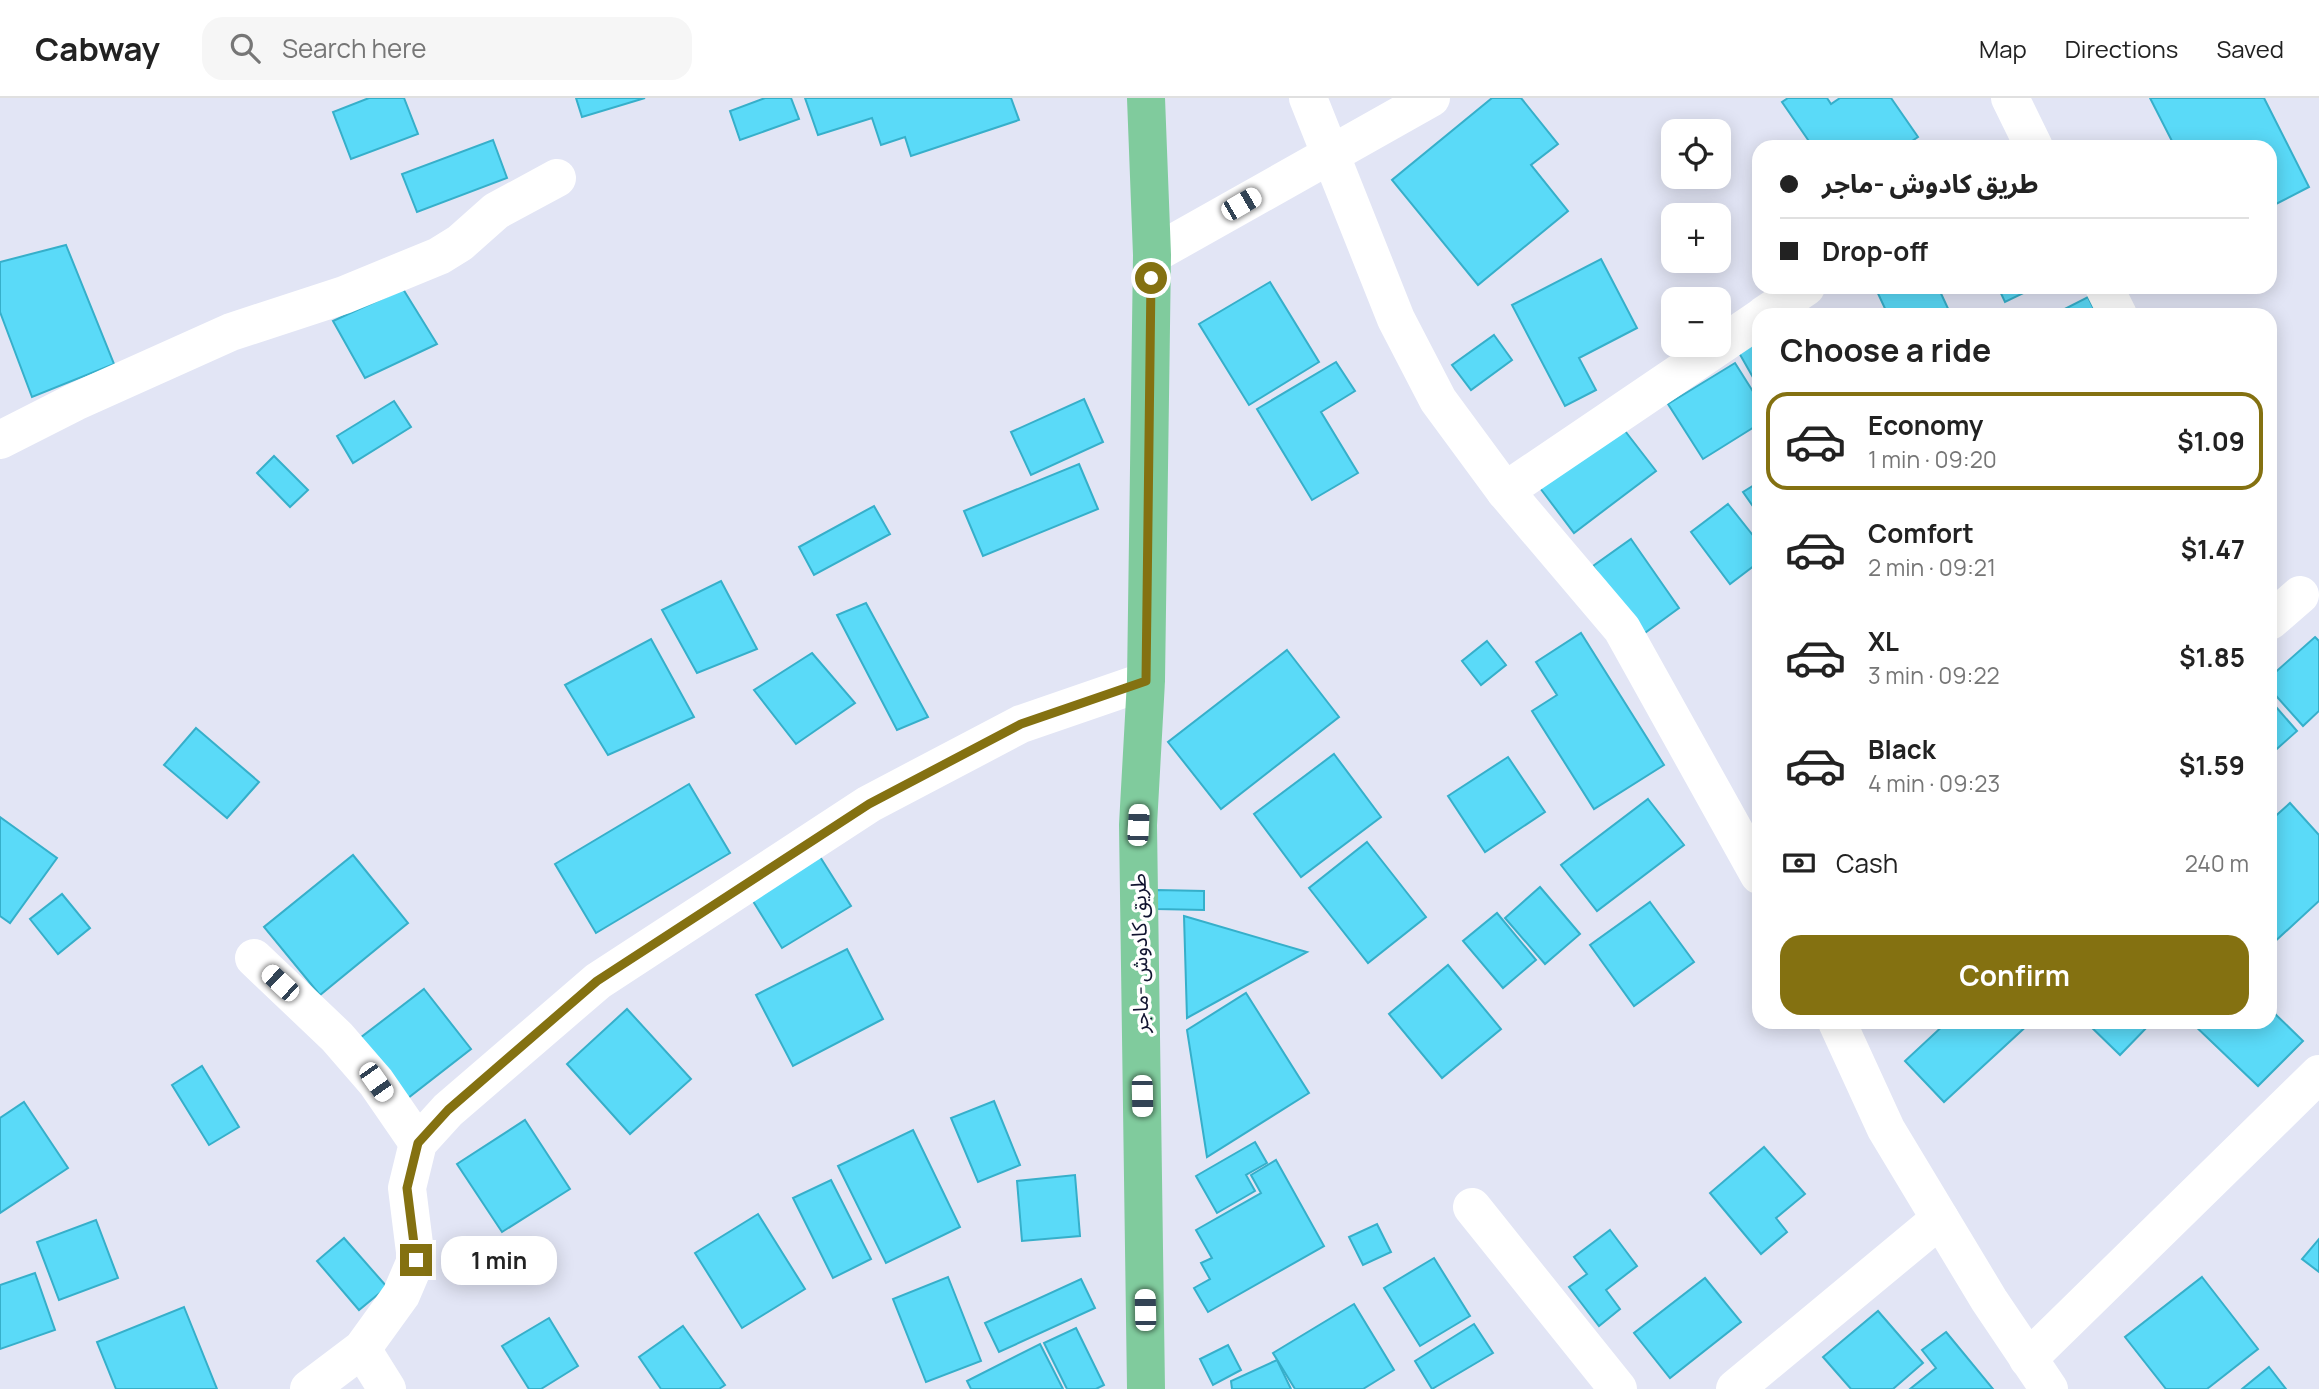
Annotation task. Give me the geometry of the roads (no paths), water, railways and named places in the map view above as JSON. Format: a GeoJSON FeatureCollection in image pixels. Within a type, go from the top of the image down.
{"type":"FeatureCollection","features":[{"type":"Feature","properties":{"kind":"highway","name":"طريق كادوش -ماجر"},"geometry":{"type":"LineString","coordinates":[[1146,98],[1152,255],[1146,681],[1138,825],[1146,1389]]}},
{"type":"Feature","properties":{"kind":"street"},"geometry":{"type":"LineString","coordinates":[[1308,98],[1396,318],[1438,400],[1505,491],[1622,629],[1752,862]]}},
{"type":"Feature","properties":{"kind":"street"},"geometry":{"type":"LineString","coordinates":[[1152,255],[1330,152],[1431,98]]}},
{"type":"Feature","properties":{"kind":"street"},"geometry":{"type":"LineString","coordinates":[[2010,98],[2031,140]]}},
{"type":"Feature","properties":{"kind":"street"},"geometry":{"type":"LineString","coordinates":[[0,440],[75,402],[231,332],[344,295],[439,256],[460,243],[496,211],[557,178]]}},
{"type":"Feature","properties":{"kind":"street"},"geometry":{"type":"LineString","coordinates":[[1774,308],[1795,294]]}},
{"type":"Feature","properties":{"kind":"street"},"geometry":{"type":"LineString","coordinates":[[1505,491],[1752,324]]}},
{"type":"Feature","properties":{"kind":"street"},"geometry":{"type":"LineString","coordinates":[[2277,615],[2300,595]]}},
{"type":"Feature","properties":{"kind":"street"},"geometry":{"type":"LineString","coordinates":[[309,1389],[362,1349],[401,1295],[416,1260],[407,1188],[418,1143],[448,1110],[597,981],[869,804],[1021,724],[1146,681]]}},
{"type":"Feature","properties":{"kind":"street"},"geometry":{"type":"LineString","coordinates":[[254,958],[337,1037],[376,1082],[418,1143]]}},
{"type":"Feature","properties":{"kind":"street"},"geometry":{"type":"LineString","coordinates":[[1840,1029],[1886,1129],[2039,1374],[2319,1074]]}},
{"type":"Feature","properties":{"kind":"street"},"geometry":{"type":"LineString","coordinates":[[1472,1207],[1618,1389]]}},
{"type":"Feature","properties":{"kind":"street"},"geometry":{"type":"LineString","coordinates":[[1735,1389],[1940,1219]]}},
{"type":"Feature","properties":{"kind":"street"},"geometry":{"type":"LineString","coordinates":[[362,1349],[387,1389]]}}]}
